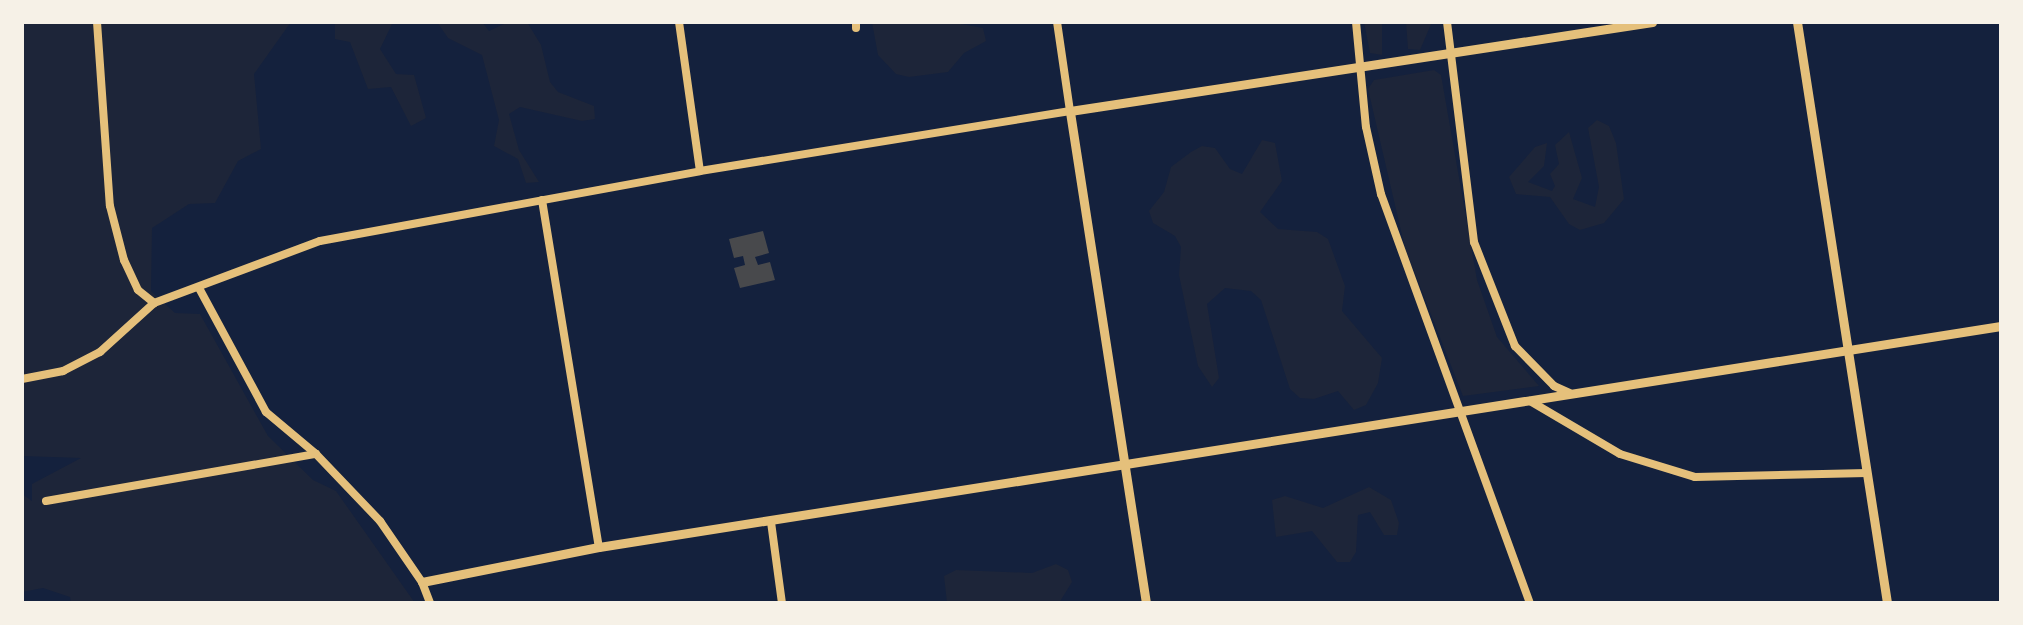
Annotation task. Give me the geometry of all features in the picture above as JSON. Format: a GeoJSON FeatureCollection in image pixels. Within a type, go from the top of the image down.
{"type":"FeatureCollection","features":[{"type":"Feature","properties":{"kind":"street"},"geometry":{"type":"LineString","coordinates":[[97,22],[110,206],[124,260],[138,290],[154,303]]}},
{"type":"Feature","properties":{"kind":"street"},"geometry":{"type":"LineString","coordinates":[[679,22],[700,171]]}},
{"type":"Feature","properties":{"kind":"street"},"geometry":{"type":"LineString","coordinates":[[1057,22],[1146,603]]}},
{"type":"Feature","properties":{"kind":"street"},"geometry":{"type":"LineString","coordinates":[[1356,22],[1359,67],[1381,194],[1530,603]]}},
{"type":"Feature","properties":{"kind":"street"},"geometry":{"type":"LineString","coordinates":[[1447,22],[1474,242],[1497,309],[1532,366],[1554,386],[1582,395]]}},
{"type":"Feature","properties":{"kind":"street"},"geometry":{"type":"LineString","coordinates":[[1797,22],[1887,603]]}},
{"type":"Feature","properties":{"kind":"street"},"geometry":{"type":"LineString","coordinates":[[22,379],[63,371],[100,352],[154,303],[320,241],[700,171],[1645,23]]}},
{"type":"Feature","properties":{"kind":"street"},"geometry":{"type":"LineString","coordinates":[[542,200],[599,547]]}},
{"type":"Feature","properties":{"kind":"street"},"geometry":{"type":"LineString","coordinates":[[199,288],[266,412],[316,454],[380,521],[422,582],[430,603]]}},
{"type":"Feature","properties":{"kind":"street"},"geometry":{"type":"LineString","coordinates":[[422,582],[599,547],[1849,353],[2001,326]]}},
{"type":"Feature","properties":{"kind":"street"},"geometry":{"type":"LineString","coordinates":[[1530,401],[1620,454],[1695,477],[1867,473]]}},
{"type":"Feature","properties":{"kind":"street"},"geometry":{"type":"LineString","coordinates":[[46,501],[316,454]]}},
{"type":"Feature","properties":{"kind":"street"},"geometry":{"type":"LineString","coordinates":[[771,522],[782,603]]}},
{"type":"Feature","properties":{"kind":"shaded area"},"geometry":{"type":"Polygon","coordinates":[[[22,22],[291,22],[254,74],[261,149],[238,161],[215,203],[189,204],[152,228],[151,291],[175,313],[200,314],[268,436],[313,480],[336,491],[415,603],[71,603],[70,597],[43,588],[22,592],[22,494],[32,501],[32,484],[81,458],[22,456],[22,22]]]}},
{"type":"Feature","properties":{"kind":"shaded area"},"geometry":{"type":"Polygon","coordinates":[[[335,22],[393,22],[380,49],[396,74],[414,75],[426,118],[411,126],[391,87],[368,89],[350,42],[335,39],[335,22]]]}},
{"type":"Feature","properties":{"kind":"shaded area"},"geometry":{"type":"Polygon","coordinates":[[[437,22],[482,22],[489,31],[508,22],[527,22],[541,45],[550,82],[558,92],[594,106],[595,119],[582,121],[520,107],[509,114],[519,150],[539,182],[526,183],[518,159],[494,146],[499,120],[482,55],[448,38],[437,22]]]}},
{"type":"Feature","properties":{"kind":"shaded area"},"geometry":{"type":"Polygon","coordinates":[[[872,22],[950,22],[983,28],[986,41],[964,53],[948,72],[909,77],[896,74],[878,55],[872,22]]]}},
{"type":"Feature","properties":{"kind":"shaded area"},"geometry":{"type":"Polygon","coordinates":[[[1364,22],[1382,22],[1382,55],[1370,53],[1364,22]]]}},
{"type":"Feature","properties":{"kind":"shaded area"},"geometry":{"type":"Polygon","coordinates":[[[1406,22],[1432,22],[1420,50],[1408,49],[1406,22]]]}},
{"type":"Feature","properties":{"kind":"shaded area"},"geometry":{"type":"Polygon","coordinates":[[[1434,70],[1441,75],[1477,280],[1497,337],[1539,386],[1463,396],[1405,248],[1368,89],[1374,80],[1434,70]]]}},
{"type":"Feature","properties":{"kind":"shaded area"},"geometry":{"type":"Polygon","coordinates":[[[1597,120],[1609,126],[1616,143],[1624,199],[1604,223],[1580,230],[1569,224],[1550,197],[1516,194],[1509,177],[1535,147],[1547,143],[1544,166],[1528,182],[1552,191],[1555,186],[1550,174],[1559,164],[1555,145],[1569,132],[1582,178],[1573,199],[1595,207],[1599,187],[1588,128],[1597,120]]]}},
{"type":"Feature","properties":{"kind":"shaded area"},"geometry":{"type":"Polygon","coordinates":[[[1262,140],[1275,143],[1282,181],[1260,212],[1278,229],[1317,232],[1328,239],[1345,286],[1342,311],[1382,358],[1378,383],[1366,405],[1354,410],[1338,391],[1314,399],[1300,398],[1290,389],[1261,300],[1251,291],[1225,288],[1207,304],[1219,378],[1212,387],[1198,366],[1179,275],[1181,247],[1175,236],[1153,223],[1149,211],[1164,192],[1171,167],[1191,152],[1202,146],[1215,148],[1230,169],[1242,174],[1262,140]]]}},
{"type":"Feature","properties":{"kind":"shaded area"},"geometry":{"type":"Polygon","coordinates":[[[1369,487],[1391,500],[1399,523],[1397,535],[1384,535],[1370,512],[1358,515],[1356,552],[1350,562],[1337,562],[1312,531],[1276,537],[1272,500],[1285,496],[1323,508],[1369,487]]]}},
{"type":"Feature","properties":{"kind":"shaded area"},"geometry":{"type":"Polygon","coordinates":[[[1056,564],[1068,570],[1072,582],[1059,603],[947,603],[944,576],[956,570],[1032,573],[1056,564]]]}},
{"type":"Feature","properties":{"kind":"building"},"geometry":{"type":"Polygon","coordinates":[[[763,231],[769,253],[755,257],[758,265],[770,262],[775,280],[740,288],[734,268],[745,265],[743,256],[734,258],[729,239],[763,231]]]}}]}
